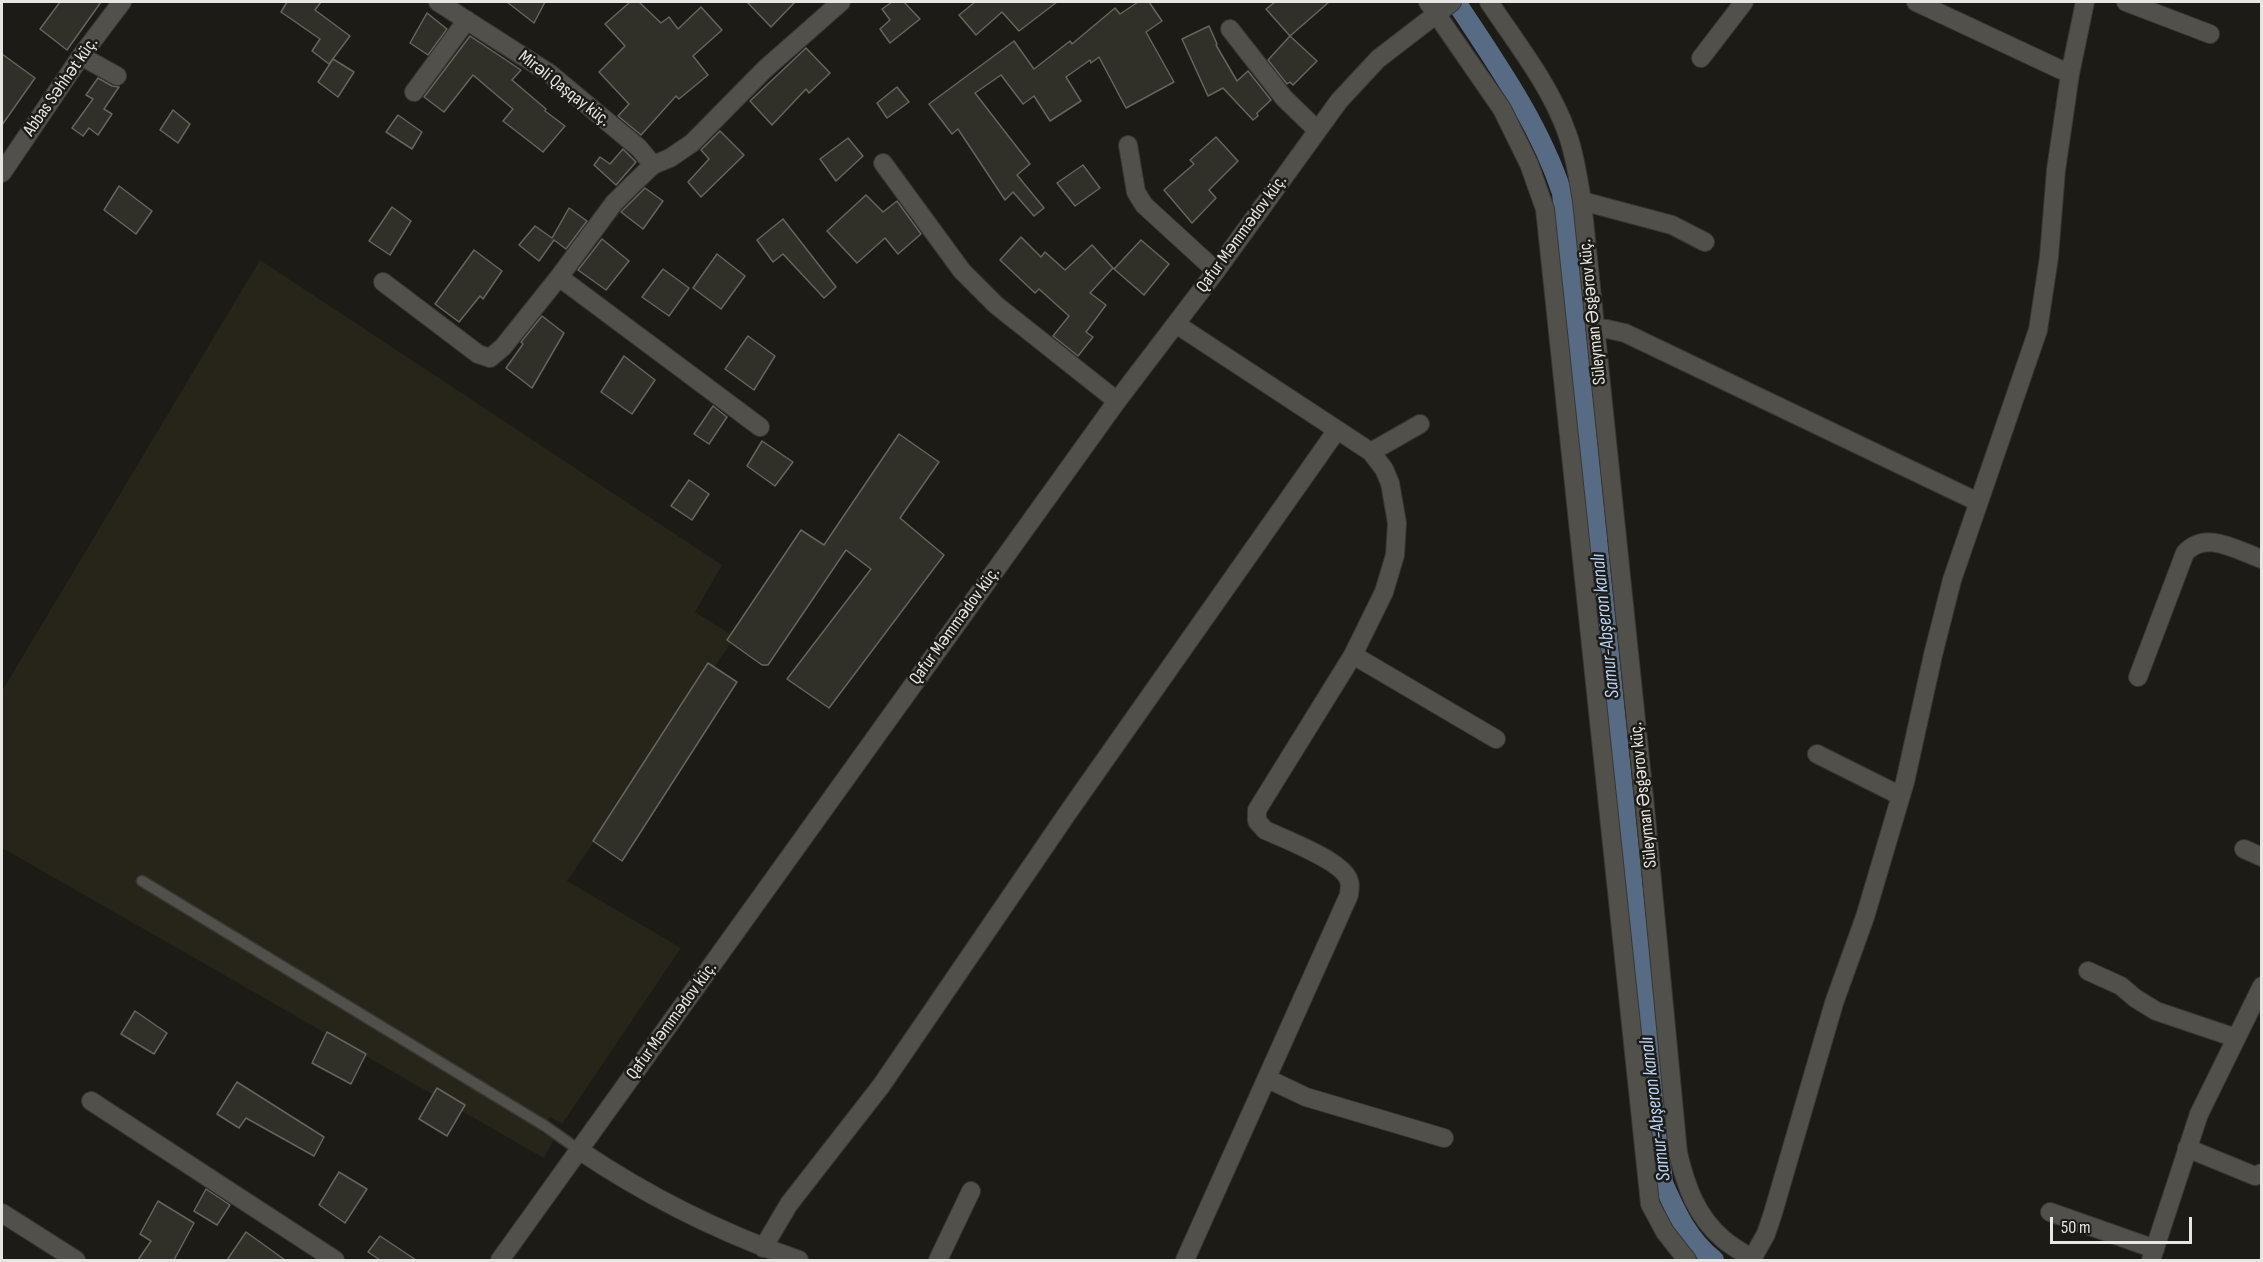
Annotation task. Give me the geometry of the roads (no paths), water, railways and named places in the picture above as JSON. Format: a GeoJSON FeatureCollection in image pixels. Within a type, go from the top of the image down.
{"type":"FeatureCollection","features":[{"type":"Feature","properties":{"kind":"street","name":"Abbas Səhhət küç."},"geometry":{"type":"LineString","coordinates":[[2,172],[81,56],[122,2]]}},
{"type":"Feature","properties":{"kind":"street"},"geometry":{"type":"LineString","coordinates":[[383,282],[478,354],[490,358],[503,347],[559,277],[614,203],[653,165],[670,158],[692,143],[765,69],[841,2]]}},
{"type":"Feature","properties":{"kind":"street","name":"Qafur Məmmədov küç."},"geometry":{"type":"LineString","coordinates":[[500,1260],[1117,401],[1216,271],[1317,130],[1360,77],[1378,59],[1432,8],[1452,2]]}},
{"type":"Feature","properties":{"kind":"street","name":"Süleyman Əsgərov küç."},"geometry":{"type":"LineString","coordinates":[[1489,2],[1556,106],[1570,143],[1582,201],[1645,807],[1678,1153],[1685,1182],[1699,1213],[1724,1241],[1753,1260]]}},
{"type":"Feature","properties":{"kind":"street"},"geometry":{"type":"LineString","coordinates":[[1701,58],[1744,2]]}},
{"type":"Feature","properties":{"kind":"street"},"geometry":{"type":"LineString","coordinates":[[1916,2],[2070,74]]}},
{"type":"Feature","properties":{"kind":"street"},"geometry":{"type":"LineString","coordinates":[[1753,1260],[1773,1213],[1834,1004],[1865,917],[1901,796],[1949,591],[2038,330],[2049,256],[2056,170],[2070,74],[2085,2]]}},
{"type":"Feature","properties":{"kind":"street"},"geometry":{"type":"LineString","coordinates":[[2126,2],[2210,34]]}},
{"type":"Feature","properties":{"kind":"street","name":"Süleyman Əsgərov küç."},"geometry":{"type":"LineString","coordinates":[[1432,8],[1502,109],[1529,165],[1545,209],[1650,1204],[1665,1232],[1687,1260]]}},
{"type":"Feature","properties":{"kind":"street"},"geometry":{"type":"LineString","coordinates":[[414,92],[455,9]]}},
{"type":"Feature","properties":{"kind":"street","name":"Mirəli Qaşqay küç."},"geometry":{"type":"LineString","coordinates":[[455,9],[549,73],[639,148],[653,165]]}},
{"type":"Feature","properties":{"kind":"street"},"geometry":{"type":"LineString","coordinates":[[1230,29],[1284,98],[1317,130]]}},
{"type":"Feature","properties":{"kind":"street"},"geometry":{"type":"LineString","coordinates":[[81,56],[117,76]]}},
{"type":"Feature","properties":{"kind":"street"},"geometry":{"type":"LineString","coordinates":[[1128,145],[1136,192],[1144,205],[1216,271]]}},
{"type":"Feature","properties":{"kind":"street"},"geometry":{"type":"LineString","coordinates":[[883,163],[962,271],[996,305],[1117,401]]}},
{"type":"Feature","properties":{"kind":"street"},"geometry":{"type":"LineString","coordinates":[[1582,201],[1672,225],[1705,242]]}},
{"type":"Feature","properties":{"kind":"street"},"geometry":{"type":"LineString","coordinates":[[559,277],[760,428]]}},
{"type":"Feature","properties":{"kind":"street"},"geometry":{"type":"LineString","coordinates":[[1176,324],[1371,452],[1384,469],[1390,483],[1397,523],[1395,555],[1384,592],[1353,655],[1257,810],[1257,821],[1265,830],[1333,863],[1344,871],[1350,881],[1349,895],[1185,1260]]}},
{"type":"Feature","properties":{"kind":"street"},"geometry":{"type":"LineString","coordinates":[[1595,329],[1624,333],[1978,502]]}},
{"type":"Feature","properties":{"kind":"street"},"geometry":{"type":"LineString","coordinates":[[1371,452],[1420,424]]}},
{"type":"Feature","properties":{"kind":"street"},"geometry":{"type":"LineString","coordinates":[[764,1248],[789,1204],[881,1086],[1075,801],[1337,430]]}},
{"type":"Feature","properties":{"kind":"street"},"geometry":{"type":"LineString","coordinates":[[2138,677],[2185,553],[2192,546],[2212,541],[2262,559]]}},
{"type":"Feature","properties":{"kind":"street"},"geometry":{"type":"LineString","coordinates":[[1353,655],[1496,739]]}},
{"type":"Feature","properties":{"kind":"street"},"geometry":{"type":"LineString","coordinates":[[1817,754],[1901,796]]}},
{"type":"Feature","properties":{"kind":"street"},"geometry":{"type":"LineString","coordinates":[[2244,849],[2262,857]]}},
{"type":"Feature","properties":{"kind":"street"},"geometry":{"type":"LineString","coordinates":[[2088,971],[2121,986],[2156,1011],[2236,1038]]}},
{"type":"Feature","properties":{"kind":"street"},"geometry":{"type":"LineString","coordinates":[[2050,1212],[2153,1255],[2199,1114],[2262,986]]}},
{"type":"Feature","properties":{"kind":"street"},"geometry":{"type":"LineString","coordinates":[[1268,1079],[1306,1097],[1444,1138]]}},
{"type":"Feature","properties":{"kind":"street"},"geometry":{"type":"LineString","coordinates":[[91,1101],[335,1260]]}},
{"type":"Feature","properties":{"kind":"street"},"geometry":{"type":"LineString","coordinates":[[2187,1148],[2255,1176],[2262,1173]]}},
{"type":"Feature","properties":{"kind":"street"},"geometry":{"type":"LineString","coordinates":[[579,1150],[651,1195],[764,1248],[799,1260]]}},
{"type":"Feature","properties":{"kind":"street"},"geometry":{"type":"LineString","coordinates":[[938,1260],[971,1191]]}},
{"type":"Feature","properties":{"kind":"street"},"geometry":{"type":"LineString","coordinates":[[2,1213],[76,1260]]}},
{"type":"Feature","properties":{"kind":"lane"},"geometry":{"type":"LineString","coordinates":[[142,881],[545,1126],[579,1150]]}},
{"type":"Feature","properties":{"kind":"waterway","name":"Samur-Abşeron kanalı"},"geometry":{"type":"LineString","coordinates":[[1456,2],[1529,118],[1562,193],[1663,1183],[1690,1234],[1714,1260]]}}]}
